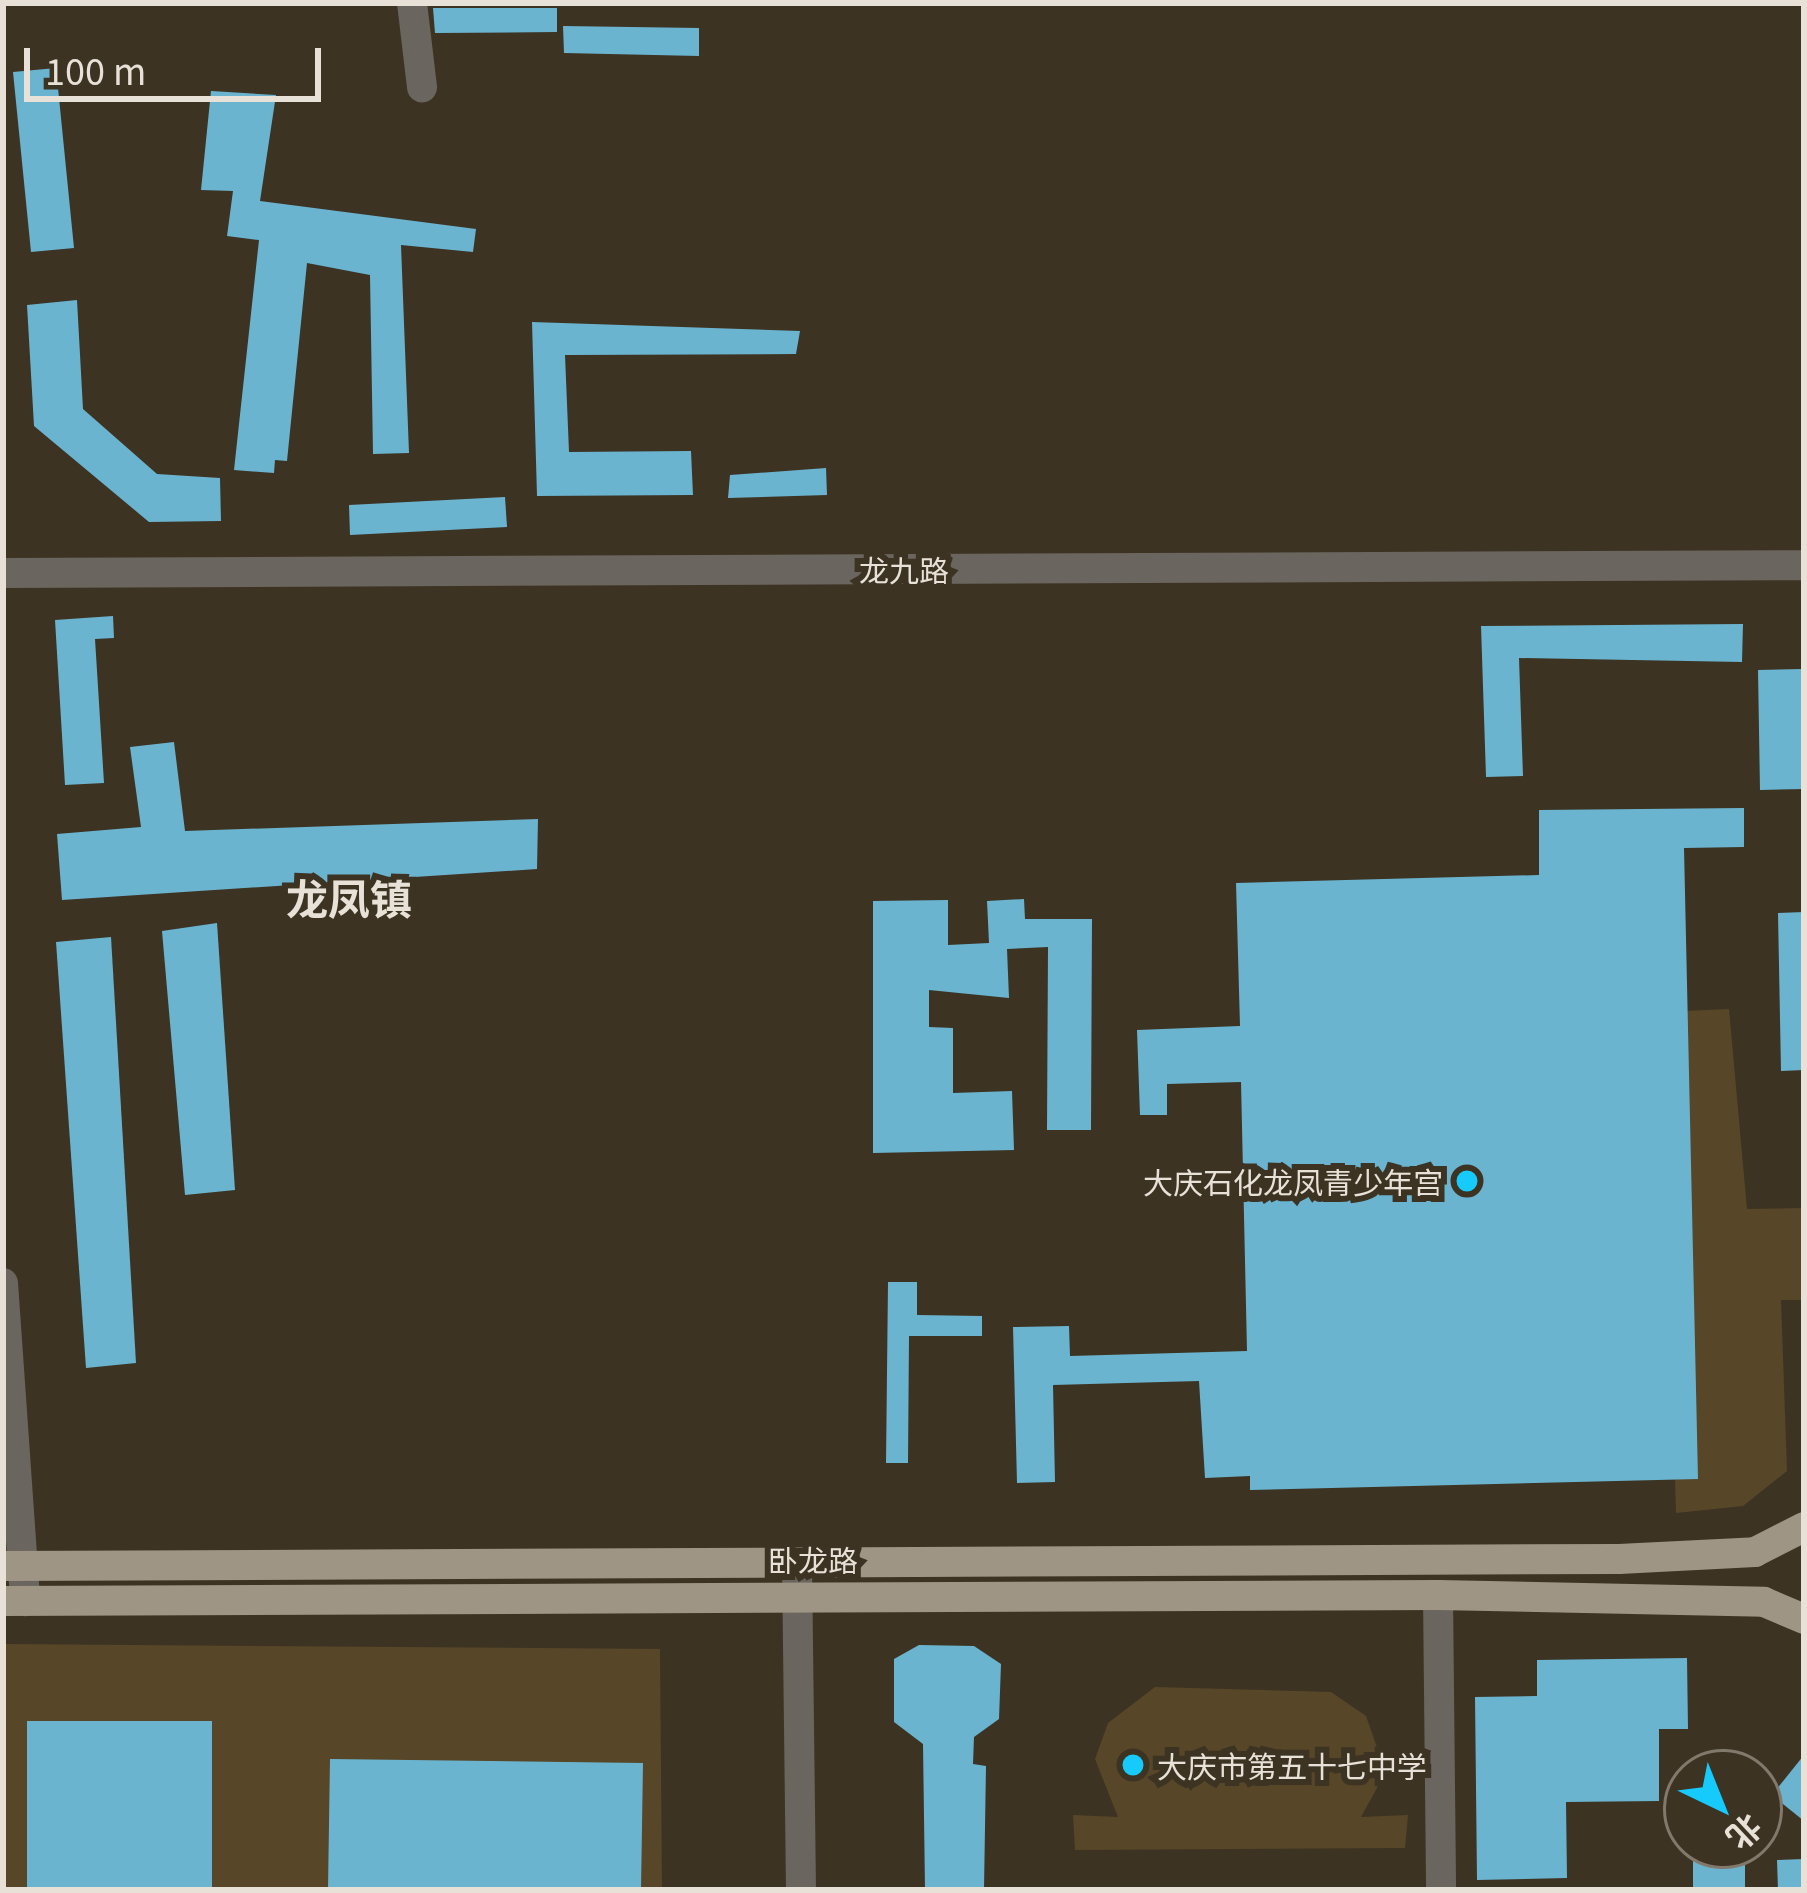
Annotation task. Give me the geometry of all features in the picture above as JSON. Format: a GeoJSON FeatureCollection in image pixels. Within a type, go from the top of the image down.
{"type":"FeatureCollection","features":[{"type":"Feature","properties":{"kind":"main road","name":"卧龙路"},"geometry":{"type":"LineString","coordinates":[[13,1566],[1618,1559],[1755,1552],[1804,1527]]}},
{"type":"Feature","properties":{"kind":"main road","name":"卧龙路"},"geometry":{"type":"LineString","coordinates":[[14,1601],[1438,1594],[1764,1602],[1804,1619]]}},
{"type":"Feature","properties":{"kind":"street"},"geometry":{"type":"LineString","coordinates":[[412,3],[422,87]]}},
{"type":"Feature","properties":{"kind":"street","name":"龙九路"},"geometry":{"type":"LineString","coordinates":[[3,573],[1804,566]]}},
{"type":"Feature","properties":{"kind":"street"},"geometry":{"type":"LineString","coordinates":[[3,1282],[14,1601]]}},
{"type":"Feature","properties":{"kind":"street"},"geometry":{"type":"LineString","coordinates":[[797,1563],[801,1890]]}},
{"type":"Feature","properties":{"kind":"street"},"geometry":{"type":"LineString","coordinates":[[1438,1594],[1441,1890]]}},
{"type":"Feature","properties":{"kind":"shaded area"},"geometry":{"type":"Polygon","coordinates":[[[1729,1009],[1747,1209],[1804,1208],[1804,1300],[1781,1300],[1787,1471],[1743,1506],[1676,1513],[1662,1012],[1729,1009]]]}},
{"type":"Feature","properties":{"kind":"shaded area"},"geometry":{"type":"Polygon","coordinates":[[[3,1644],[660,1649],[662,1890],[3,1890],[3,1644]]]}},
{"type":"Feature","properties":{"kind":"shaded area"},"geometry":{"type":"Polygon","coordinates":[[[1155,1687],[1331,1692],[1366,1716],[1380,1756],[1377,1788],[1361,1817],[1408,1815],[1405,1848],[1075,1850],[1073,1815],[1118,1817],[1095,1759],[1108,1723],[1155,1687]]]}},
{"type":"Feature","properties":{"kind":"building"},"geometry":{"type":"Polygon","coordinates":[[[433,8],[557,8],[557,32],[435,33],[433,8]]]}},
{"type":"Feature","properties":{"kind":"building"},"geometry":{"type":"Polygon","coordinates":[[[563,26],[699,28],[699,56],[564,53],[563,26]]]}},
{"type":"Feature","properties":{"kind":"building"},"geometry":{"type":"Polygon","coordinates":[[[56,68],[74,248],[31,252],[13,72],[56,68]]]}},
{"type":"Feature","properties":{"kind":"building"},"geometry":{"type":"Polygon","coordinates":[[[211,91],[276,95],[260,201],[476,229],[473,252],[401,245],[409,453],[373,454],[370,275],[307,263],[287,461],[275,460],[274,473],[234,470],[259,240],[227,236],[233,191],[201,190],[211,91]]]}},
{"type":"Feature","properties":{"kind":"building"},"geometry":{"type":"Polygon","coordinates":[[[77,300],[83,409],[157,474],[220,478],[221,521],[149,522],[34,426],[27,305],[77,300]]]}},
{"type":"Feature","properties":{"kind":"building"},"geometry":{"type":"Polygon","coordinates":[[[532,322],[800,331],[796,354],[565,355],[569,452],[691,451],[693,495],[537,496],[532,322]]]}},
{"type":"Feature","properties":{"kind":"building"},"geometry":{"type":"Polygon","coordinates":[[[826,468],[827,495],[728,498],[730,475],[826,468]]]}},
{"type":"Feature","properties":{"kind":"building"},"geometry":{"type":"Polygon","coordinates":[[[505,497],[507,527],[350,535],[349,505],[505,497]]]}},
{"type":"Feature","properties":{"kind":"building"},"geometry":{"type":"Polygon","coordinates":[[[113,616],[114,638],[95,639],[104,783],[65,785],[55,620],[113,616]]]}},
{"type":"Feature","properties":{"kind":"building"},"geometry":{"type":"Polygon","coordinates":[[[1743,624],[1742,662],[1519,658],[1523,776],[1486,777],[1481,626],[1743,624]]]}},
{"type":"Feature","properties":{"kind":"building"},"geometry":{"type":"Polygon","coordinates":[[[1804,669],[1804,789],[1760,790],[1758,670],[1804,669]]]}},
{"type":"Feature","properties":{"kind":"building"},"geometry":{"type":"Polygon","coordinates":[[[174,742],[185,831],[538,819],[537,869],[62,900],[57,834],[141,827],[130,747],[174,742]]]}},
{"type":"Feature","properties":{"kind":"building","name":"大庆石化龙凤青少年宫"},"geometry":{"type":"Polygon","coordinates":[[[1744,808],[1744,847],[1684,848],[1698,1479],[1250,1490],[1250,1476],[1205,1478],[1199,1381],[1053,1385],[1055,1482],[1017,1483],[1013,1327],[1069,1326],[1070,1356],[1247,1351],[1241,1082],[1167,1084],[1167,1115],[1140,1115],[1137,1030],[1240,1026],[1236,883],[1539,875],[1539,810],[1744,808]]]}},
{"type":"Feature","properties":{"kind":"building"},"geometry":{"type":"Polygon","coordinates":[[[1024,899],[1025,919],[1092,919],[1091,1130],[1047,1130],[1048,947],[1007,949],[1009,998],[929,990],[929,1027],[953,1028],[953,1093],[1012,1091],[1014,1150],[873,1153],[873,901],[948,900],[948,945],[989,943],[987,901],[1024,899]]]}},
{"type":"Feature","properties":{"kind":"building"},"geometry":{"type":"Polygon","coordinates":[[[1804,912],[1804,1070],[1781,1071],[1778,913],[1804,912]]]}},
{"type":"Feature","properties":{"kind":"building"},"geometry":{"type":"Polygon","coordinates":[[[217,923],[235,1190],[185,1195],[162,931],[217,923]]]}},
{"type":"Feature","properties":{"kind":"building"},"geometry":{"type":"Polygon","coordinates":[[[111,937],[136,1363],[86,1368],[56,942],[111,937]]]}},
{"type":"Feature","properties":{"kind":"building"},"geometry":{"type":"Polygon","coordinates":[[[888,1282],[917,1282],[917,1315],[982,1316],[982,1336],[909,1336],[908,1463],[886,1463],[888,1282]]]}},
{"type":"Feature","properties":{"kind":"building"},"geometry":{"type":"Polygon","coordinates":[[[919,1645],[974,1646],[1001,1664],[999,1719],[974,1737],[973,1764],[986,1766],[984,1890],[925,1890],[923,1744],[894,1722],[894,1659],[919,1645]]]}},
{"type":"Feature","properties":{"kind":"building"},"geometry":{"type":"Polygon","coordinates":[[[1687,1658],[1688,1729],[1659,1729],[1659,1801],[1566,1802],[1567,1878],[1477,1880],[1475,1697],[1537,1696],[1537,1660],[1687,1658]]]}},
{"type":"Feature","properties":{"kind":"building"},"geometry":{"type":"Polygon","coordinates":[[[27,1721],[212,1721],[212,1890],[27,1890],[27,1721]]]}},
{"type":"Feature","properties":{"kind":"building"},"geometry":{"type":"Polygon","coordinates":[[[1804,1755],[1804,1821],[1783,1804],[1783,1781],[1804,1755]]]}},
{"type":"Feature","properties":{"kind":"building"},"geometry":{"type":"Polygon","coordinates":[[[330,1759],[643,1763],[641,1890],[328,1890],[330,1759]]]}},
{"type":"Feature","properties":{"kind":"building"},"geometry":{"type":"Polygon","coordinates":[[[1804,1859],[1804,1890],[1778,1890],[1777,1869],[1783,1869],[1783,1860],[1804,1859]]]}},
{"type":"Feature","properties":{"kind":"building"},"geometry":{"type":"Polygon","coordinates":[[[1693,1869],[1745,1869],[1745,1890],[1693,1890],[1693,1869]]]}},
{"type":"Feature","properties":{"kind":"place","name":"大庆石化龙凤青少年宫"},"geometry":{"type":"Point","coordinates":[1467,1181]}},
{"type":"Feature","properties":{"kind":"place","name":"大庆市第五十七中学"},"geometry":{"type":"Point","coordinates":[1133,1765]}},
{"type":"Feature","properties":{"kind":"district","name":"龙凤镇"},"geometry":{"type":"Point","coordinates":[349,897]}}]}
